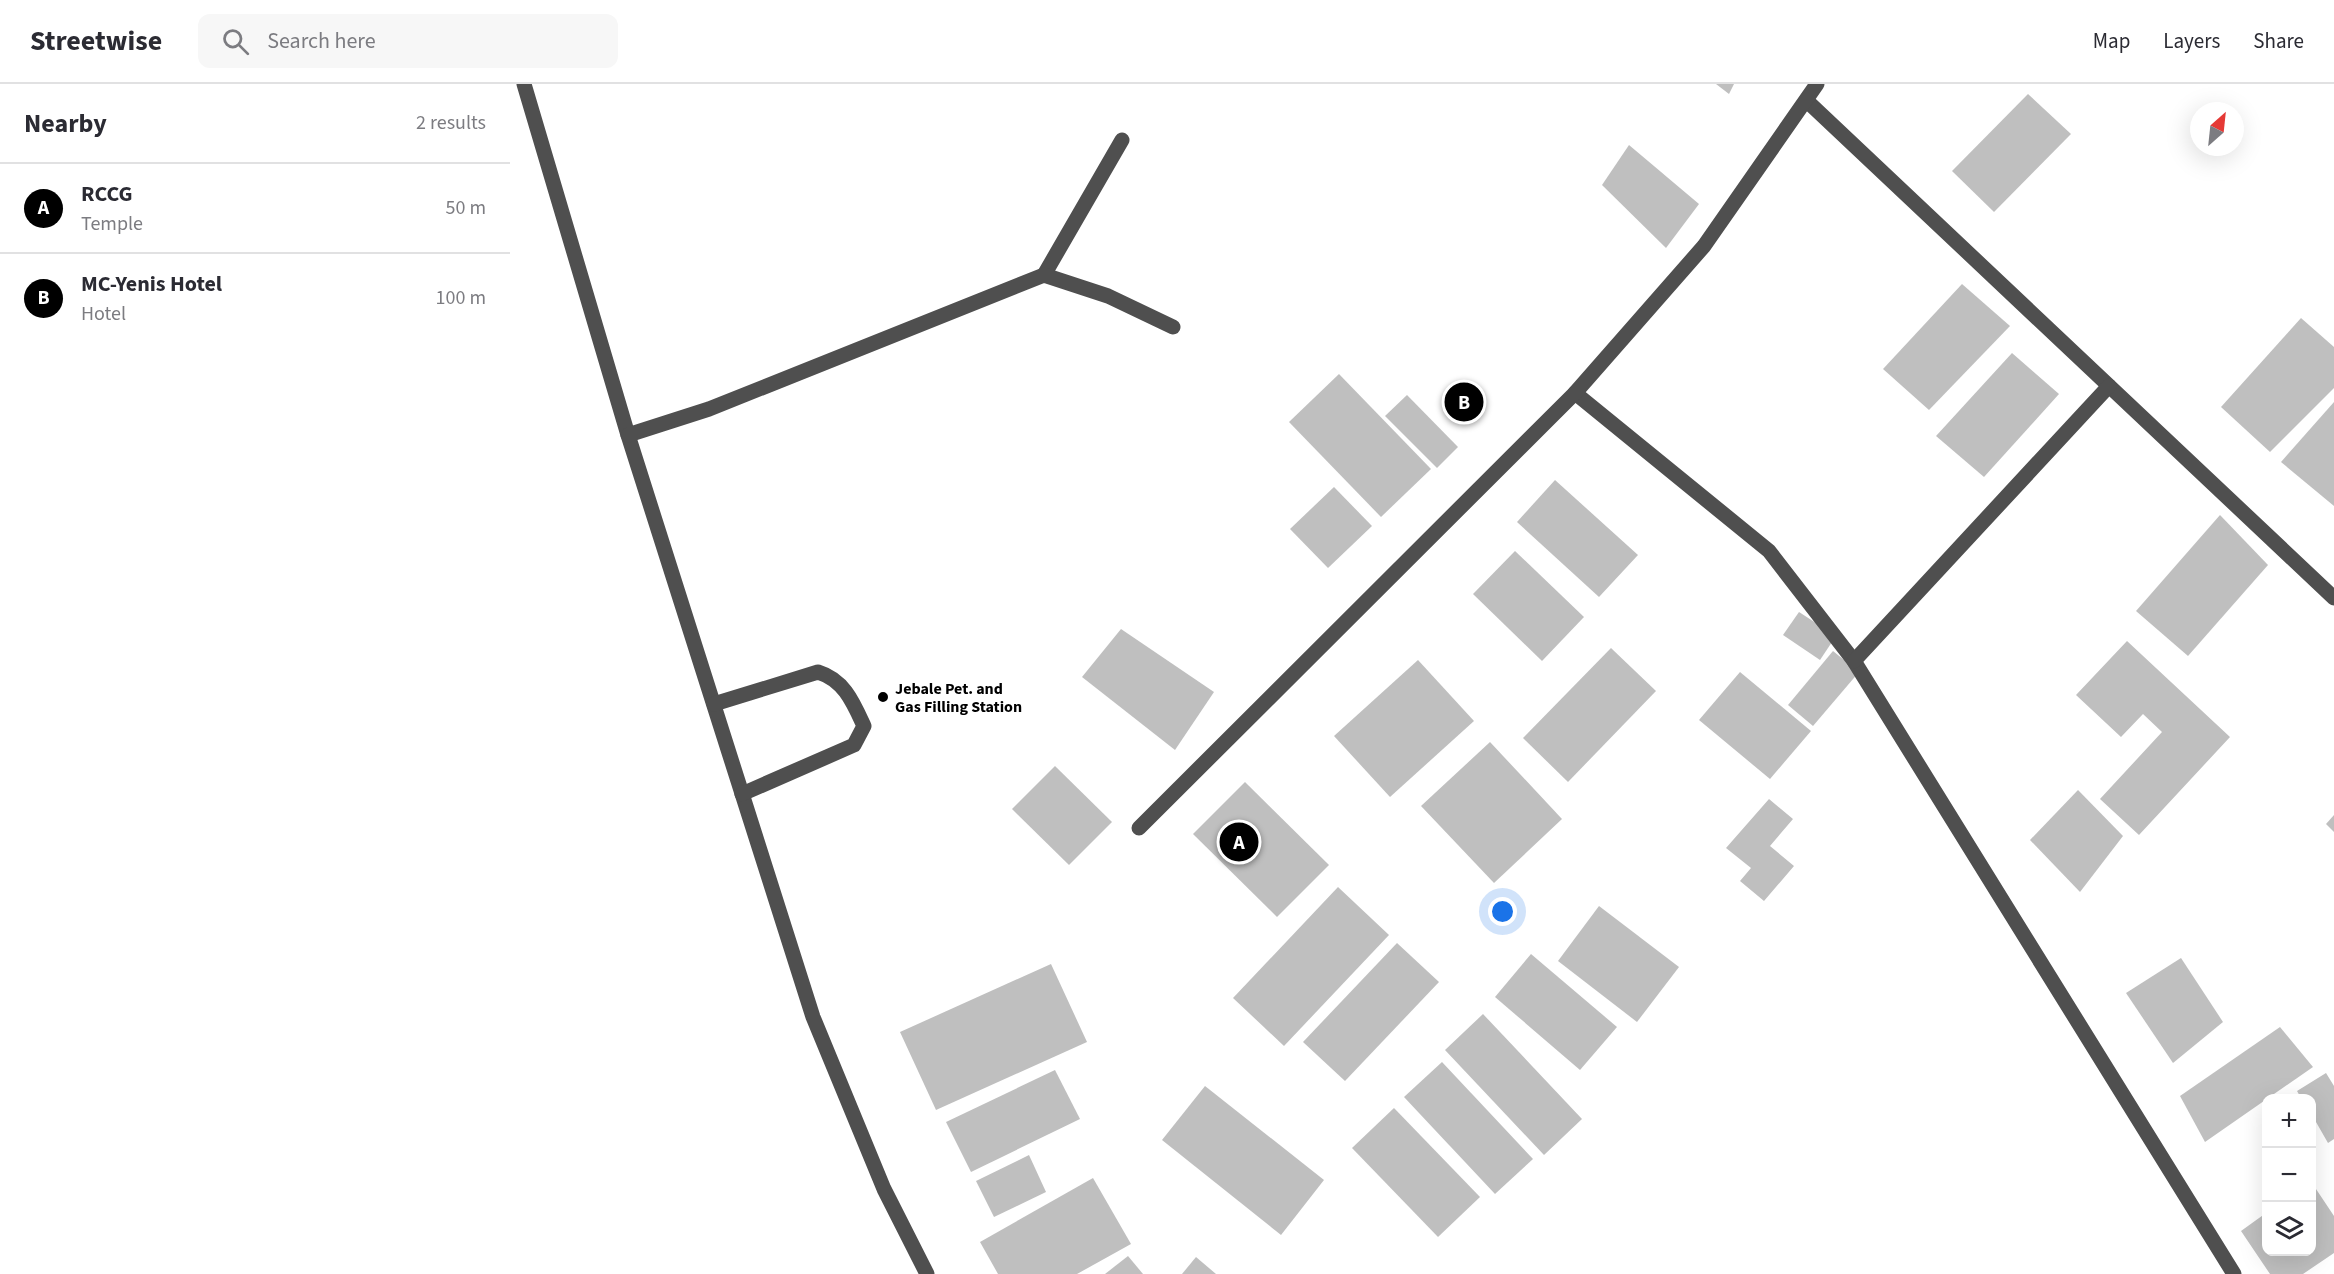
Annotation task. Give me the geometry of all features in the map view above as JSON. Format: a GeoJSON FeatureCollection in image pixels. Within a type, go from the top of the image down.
{"type":"FeatureCollection","features":[{"type":"Feature","properties":{"kind":"street"},"geometry":{"type":"LineString","coordinates":[[524,84],[628,435],[813,1017],[884,1189],[927,1274]]}},
{"type":"Feature","properties":{"kind":"street"},"geometry":{"type":"LineString","coordinates":[[1139,828],[1575,393],[1704,246],[1817,84]]}},
{"type":"Feature","properties":{"kind":"street"},"geometry":{"type":"LineString","coordinates":[[1807,101],[2334,598]]}},
{"type":"Feature","properties":{"kind":"street"},"geometry":{"type":"LineString","coordinates":[[628,435],[709,409],[1044,275],[1122,140]]}},
{"type":"Feature","properties":{"kind":"street"},"geometry":{"type":"LineString","coordinates":[[1044,275],[1108,296],[1173,327]]}},
{"type":"Feature","properties":{"kind":"street"},"geometry":{"type":"LineString","coordinates":[[1854,661],[2109,386]]}},
{"type":"Feature","properties":{"kind":"street"},"geometry":{"type":"LineString","coordinates":[[1575,393],[1769,550],[1854,661],[2234,1274]]}},
{"type":"Feature","properties":{"kind":"street"},"geometry":{"type":"LineString","coordinates":[[714,704],[818,672],[830,676],[851,696],[864,726],[854,745],[742,794]]}},
{"type":"Feature","properties":{"kind":"building"},"geometry":{"type":"Polygon","coordinates":[[[1716,84],[1734,84],[1729,94],[1716,84]]]}},
{"type":"Feature","properties":{"kind":"building"},"geometry":{"type":"Polygon","coordinates":[[[2028,94],[2071,134],[1994,212],[1952,171],[2028,94]]]}},
{"type":"Feature","properties":{"kind":"building"},"geometry":{"type":"Polygon","coordinates":[[[1629,145],[1699,204],[1666,248],[1602,185],[1629,145]]]}},
{"type":"Feature","properties":{"kind":"building"},"geometry":{"type":"Polygon","coordinates":[[[1962,284],[2010,326],[1929,410],[1883,369],[1962,284]]]}},
{"type":"Feature","properties":{"kind":"building"},"geometry":{"type":"Polygon","coordinates":[[[2301,318],[2334,347],[2334,388],[2270,452],[2221,407],[2301,318]]]}},
{"type":"Feature","properties":{"kind":"building"},"geometry":{"type":"Polygon","coordinates":[[[2012,353],[2059,394],[1984,477],[1936,436],[2012,353]]]}},
{"type":"Feature","properties":{"kind":"building"},"geometry":{"type":"Polygon","coordinates":[[[1339,374],[1431,469],[1381,517],[1289,422],[1339,374]]]}},
{"type":"Feature","properties":{"kind":"building"},"geometry":{"type":"Polygon","coordinates":[[[1407,395],[1458,447],[1437,468],[1385,416],[1407,395]]]}},
{"type":"Feature","properties":{"kind":"building"},"geometry":{"type":"Polygon","coordinates":[[[2334,402],[2334,506],[2281,462],[2334,402]]]}},
{"type":"Feature","properties":{"kind":"building"},"geometry":{"type":"Polygon","coordinates":[[[1555,480],[1638,555],[1599,597],[1517,522],[1555,480]]]}},
{"type":"Feature","properties":{"kind":"building"},"geometry":{"type":"Polygon","coordinates":[[[1334,487],[1372,526],[1328,568],[1290,529],[1334,487]]]}},
{"type":"Feature","properties":{"kind":"building"},"geometry":{"type":"Polygon","coordinates":[[[2220,515],[2268,565],[2188,656],[2136,611],[2220,515]]]}},
{"type":"Feature","properties":{"kind":"building"},"geometry":{"type":"Polygon","coordinates":[[[1515,551],[1584,617],[1542,661],[1473,594],[1515,551]]]}},
{"type":"Feature","properties":{"kind":"building"},"geometry":{"type":"Polygon","coordinates":[[[1799,612],[1836,636],[1820,660],[1783,635],[1799,612]]]}},
{"type":"Feature","properties":{"kind":"building"},"geometry":{"type":"Polygon","coordinates":[[[1121,629],[1214,692],[1175,750],[1082,677],[1121,629]]]}},
{"type":"Feature","properties":{"kind":"building"},"geometry":{"type":"Polygon","coordinates":[[[2127,641],[2230,737],[2139,835],[2100,799],[2162,732],[2143,714],[2121,737],[2076,695],[2127,641]]]}},
{"type":"Feature","properties":{"kind":"building"},"geometry":{"type":"Polygon","coordinates":[[[1611,648],[1656,691],[1568,782],[1523,738],[1611,648]]]}},
{"type":"Feature","properties":{"kind":"building"},"geometry":{"type":"Polygon","coordinates":[[[1833,651],[1859,672],[1813,726],[1788,705],[1833,651]]]}},
{"type":"Feature","properties":{"kind":"building"},"geometry":{"type":"Polygon","coordinates":[[[1418,660],[1474,721],[1390,797],[1334,736],[1418,660]]]}},
{"type":"Feature","properties":{"kind":"building"},"geometry":{"type":"Polygon","coordinates":[[[1740,672],[1811,731],[1770,779],[1699,720],[1740,672]]]}},
{"type":"Feature","properties":{"kind":"building"},"geometry":{"type":"Polygon","coordinates":[[[1490,742],[1562,819],[1494,883],[1421,806],[1490,742]]]}},
{"type":"Feature","properties":{"kind":"building"},"geometry":{"type":"Polygon","coordinates":[[[1055,766],[1112,822],[1069,865],[1012,809],[1055,766]]]}},
{"type":"Feature","properties":{"kind":"building"},"geometry":{"type":"Polygon","coordinates":[[[1245,782],[1329,865],[1277,917],[1193,834],[1245,782]]]}},
{"type":"Feature","properties":{"kind":"building"},"geometry":{"type":"Polygon","coordinates":[[[2078,790],[2123,836],[2080,892],[2030,840],[2078,790]]]}},
{"type":"Feature","properties":{"kind":"building"},"geometry":{"type":"Polygon","coordinates":[[[1769,799],[1793,819],[1770,846],[1794,866],[1764,901],[1740,881],[1751,868],[1726,848],[1769,799]]]}},
{"type":"Feature","properties":{"kind":"building"},"geometry":{"type":"Polygon","coordinates":[[[2334,815],[2334,832],[2326,824],[2334,815]]]}},
{"type":"Feature","properties":{"kind":"building"},"geometry":{"type":"Polygon","coordinates":[[[1338,887],[1389,935],[1284,1046],[1233,998],[1338,887]]]}},
{"type":"Feature","properties":{"kind":"building"},"geometry":{"type":"Polygon","coordinates":[[[1599,906],[1679,967],[1637,1022],[1558,961],[1599,906]]]}},
{"type":"Feature","properties":{"kind":"building"},"geometry":{"type":"Polygon","coordinates":[[[1397,943],[1439,982],[1345,1081],[1303,1042],[1397,943]]]}},
{"type":"Feature","properties":{"kind":"building"},"geometry":{"type":"Polygon","coordinates":[[[1531,954],[1617,1027],[1580,1070],[1495,997],[1531,954]]]}},
{"type":"Feature","properties":{"kind":"building"},"geometry":{"type":"Polygon","coordinates":[[[2181,958],[2223,1022],[2173,1063],[2126,993],[2181,958]]]}},
{"type":"Feature","properties":{"kind":"building"},"geometry":{"type":"Polygon","coordinates":[[[1051,964],[1087,1042],[936,1110],[900,1032],[1051,964]]]}},
{"type":"Feature","properties":{"kind":"building"},"geometry":{"type":"Polygon","coordinates":[[[1483,1014],[1582,1119],[1544,1155],[1445,1050],[1483,1014]]]}},
{"type":"Feature","properties":{"kind":"building"},"geometry":{"type":"Polygon","coordinates":[[[2280,1027],[2313,1067],[2274,1094],[2262,1094],[2262,1102],[2205,1142],[2180,1096],[2280,1027]]]}},
{"type":"Feature","properties":{"kind":"building"},"geometry":{"type":"Polygon","coordinates":[[[1442,1062],[1533,1159],[1495,1194],[1404,1097],[1442,1062]]]}},
{"type":"Feature","properties":{"kind":"building"},"geometry":{"type":"Polygon","coordinates":[[[1055,1070],[1080,1119],[971,1172],[946,1122],[1055,1070]]]}},
{"type":"Feature","properties":{"kind":"building"},"geometry":{"type":"Polygon","coordinates":[[[2326,1073],[2334,1086],[2334,1139],[2328,1143],[2316,1122],[2316,1094],[2299,1094],[2297,1091],[2326,1073]]]}},
{"type":"Feature","properties":{"kind":"building"},"geometry":{"type":"Polygon","coordinates":[[[1205,1086],[1324,1180],[1281,1235],[1162,1140],[1205,1086]]]}},
{"type":"Feature","properties":{"kind":"building"},"geometry":{"type":"Polygon","coordinates":[[[1394,1108],[1480,1197],[1438,1237],[1352,1148],[1394,1108]]]}},
{"type":"Feature","properties":{"kind":"building"},"geometry":{"type":"Polygon","coordinates":[[[1029,1155],[1046,1192],[994,1217],[976,1181],[1029,1155]]]}},
{"type":"Feature","properties":{"kind":"building"},"geometry":{"type":"Polygon","coordinates":[[[1093,1178],[1131,1244],[1077,1274],[998,1274],[980,1242],[1093,1178]]]}},
{"type":"Feature","properties":{"kind":"building"},"geometry":{"type":"Polygon","coordinates":[[[2316,1189],[2334,1216],[2334,1253],[2303,1274],[2270,1274],[2241,1231],[2262,1216],[2262,1256],[2316,1256],[2316,1189]]]}},
{"type":"Feature","properties":{"kind":"building"},"geometry":{"type":"Polygon","coordinates":[[[1128,1256],[1143,1274],[1105,1274],[1128,1256]]]}},
{"type":"Feature","properties":{"kind":"building"},"geometry":{"type":"Polygon","coordinates":[[[1196,1257],[1216,1274],[1182,1274],[1196,1257]]]}},
{"type":"Feature","properties":{"kind":"place","name":"MC-Yenis Hotel"},"geometry":{"type":"Point","coordinates":[1464,402]}},
{"type":"Feature","properties":{"kind":"place","name":"Jebale Pet. and Gas Filling Station"},"geometry":{"type":"Point","coordinates":[883,697]}},
{"type":"Feature","properties":{"kind":"place","name":"RCCG"},"geometry":{"type":"Point","coordinates":[1239,842]}}]}
